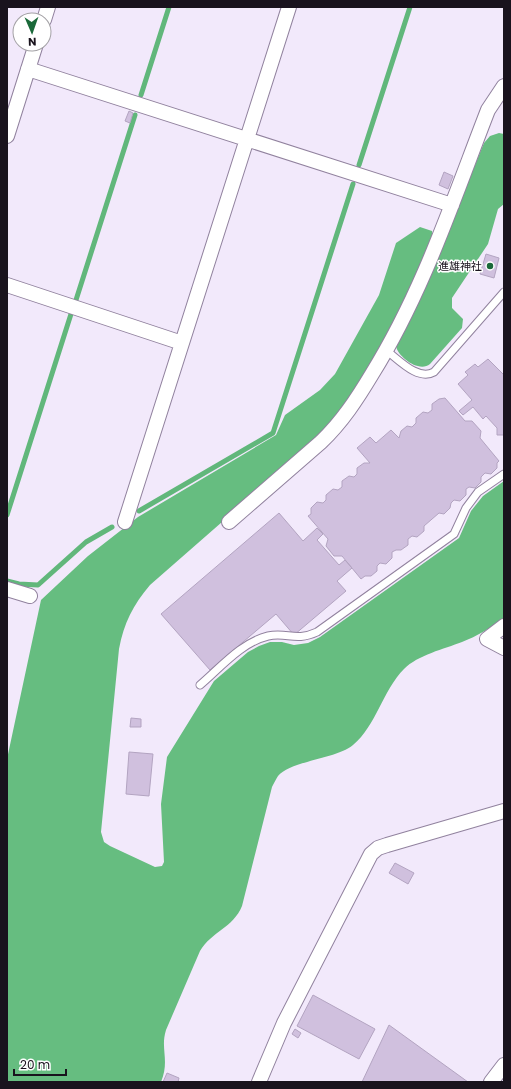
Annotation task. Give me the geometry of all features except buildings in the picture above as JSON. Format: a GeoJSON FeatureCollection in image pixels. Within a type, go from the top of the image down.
{"type":"FeatureCollection","features":[{"type":"Feature","properties":{"kind":"street"},"geometry":{"type":"LineString","coordinates":[[125,522],[289,7]]}},
{"type":"Feature","properties":{"kind":"street"},"geometry":{"type":"LineString","coordinates":[[7,136],[33,52]]}},
{"type":"Feature","properties":{"kind":"street"},"geometry":{"type":"LineString","coordinates":[[28,69],[452,205]]}},
{"type":"Feature","properties":{"kind":"street"},"geometry":{"type":"LineString","coordinates":[[229,522],[333,430],[354,404],[386,351],[421,284],[488,110],[504,86]]}},
{"type":"Feature","properties":{"kind":"street"},"geometry":{"type":"LineString","coordinates":[[7,285],[182,343]]}},
{"type":"Feature","properties":{"kind":"street"},"geometry":{"type":"LineString","coordinates":[[7,589],[30,596]]}},
{"type":"Feature","properties":{"kind":"street"},"geometry":{"type":"LineString","coordinates":[[504,626],[487,639],[504,648]]}},
{"type":"Feature","properties":{"kind":"street"},"geometry":{"type":"LineString","coordinates":[[259,1082],[284,1023],[371,854],[378,848],[387,845],[504,811]]}},
{"type":"Feature","properties":{"kind":"lane"},"geometry":{"type":"LineString","coordinates":[[386,351],[418,373],[429,374],[434,372],[504,292]]}},
{"type":"Feature","properties":{"kind":"lane"},"geometry":{"type":"LineString","coordinates":[[200,685],[244,647],[256,640],[269,636],[306,637],[316,632],[454,534],[466,508],[478,492],[504,474]]}},
{"type":"Feature","properties":{"kind":"green space"},"geometry":{"type":"Polygon","coordinates":[[[499,133],[504,134],[504,204],[498,209],[488,244],[452,298],[452,308],[463,319],[462,328],[430,364],[420,367],[405,359],[396,346],[431,272],[484,143],[490,136],[499,133]]]}},
{"type":"Feature","properties":{"kind":"green space"},"geometry":{"type":"Polygon","coordinates":[[[420,227],[432,231],[433,238],[382,348],[349,401],[318,438],[150,585],[134,607],[124,631],[119,649],[101,832],[104,842],[155,867],[162,866],[164,862],[161,804],[167,757],[214,681],[248,652],[259,646],[270,642],[282,642],[294,645],[308,643],[320,637],[459,538],[471,511],[483,496],[504,481],[504,618],[473,637],[424,656],[404,669],[390,687],[368,728],[353,745],[336,754],[292,767],[278,776],[272,787],[242,906],[233,920],[210,939],[200,951],[166,1030],[164,1037],[165,1067],[161,1082],[7,1082],[7,759],[41,600],[88,556],[138,517],[276,435],[285,415],[320,390],[335,374],[379,295],[396,243],[420,227]]]}},
{"type":"Feature","properties":{"kind":"waterway"},"geometry":{"type":"LineString","coordinates":[[141,95],[169,7]]}},
{"type":"Feature","properties":{"kind":"waterway"},"geometry":{"type":"LineString","coordinates":[[359,165],[410,7]]}},
{"type":"Feature","properties":{"kind":"waterway"},"geometry":{"type":"LineString","coordinates":[[76,300],[135,115]]}},
{"type":"Feature","properties":{"kind":"waterway"},"geometry":{"type":"LineString","coordinates":[[139,511],[273,433],[353,184]]}},
{"type":"Feature","properties":{"kind":"waterway"},"geometry":{"type":"LineString","coordinates":[[7,515],[71,314]]}},
{"type":"Feature","properties":{"kind":"waterway"},"geometry":{"type":"LineString","coordinates":[[7,581],[19,584],[38,585],[86,542],[112,527]]}},
{"type":"Feature","properties":{"kind":"place","name":"進雄神社"},"geometry":{"type":"Point","coordinates":[490,266]}}]}
